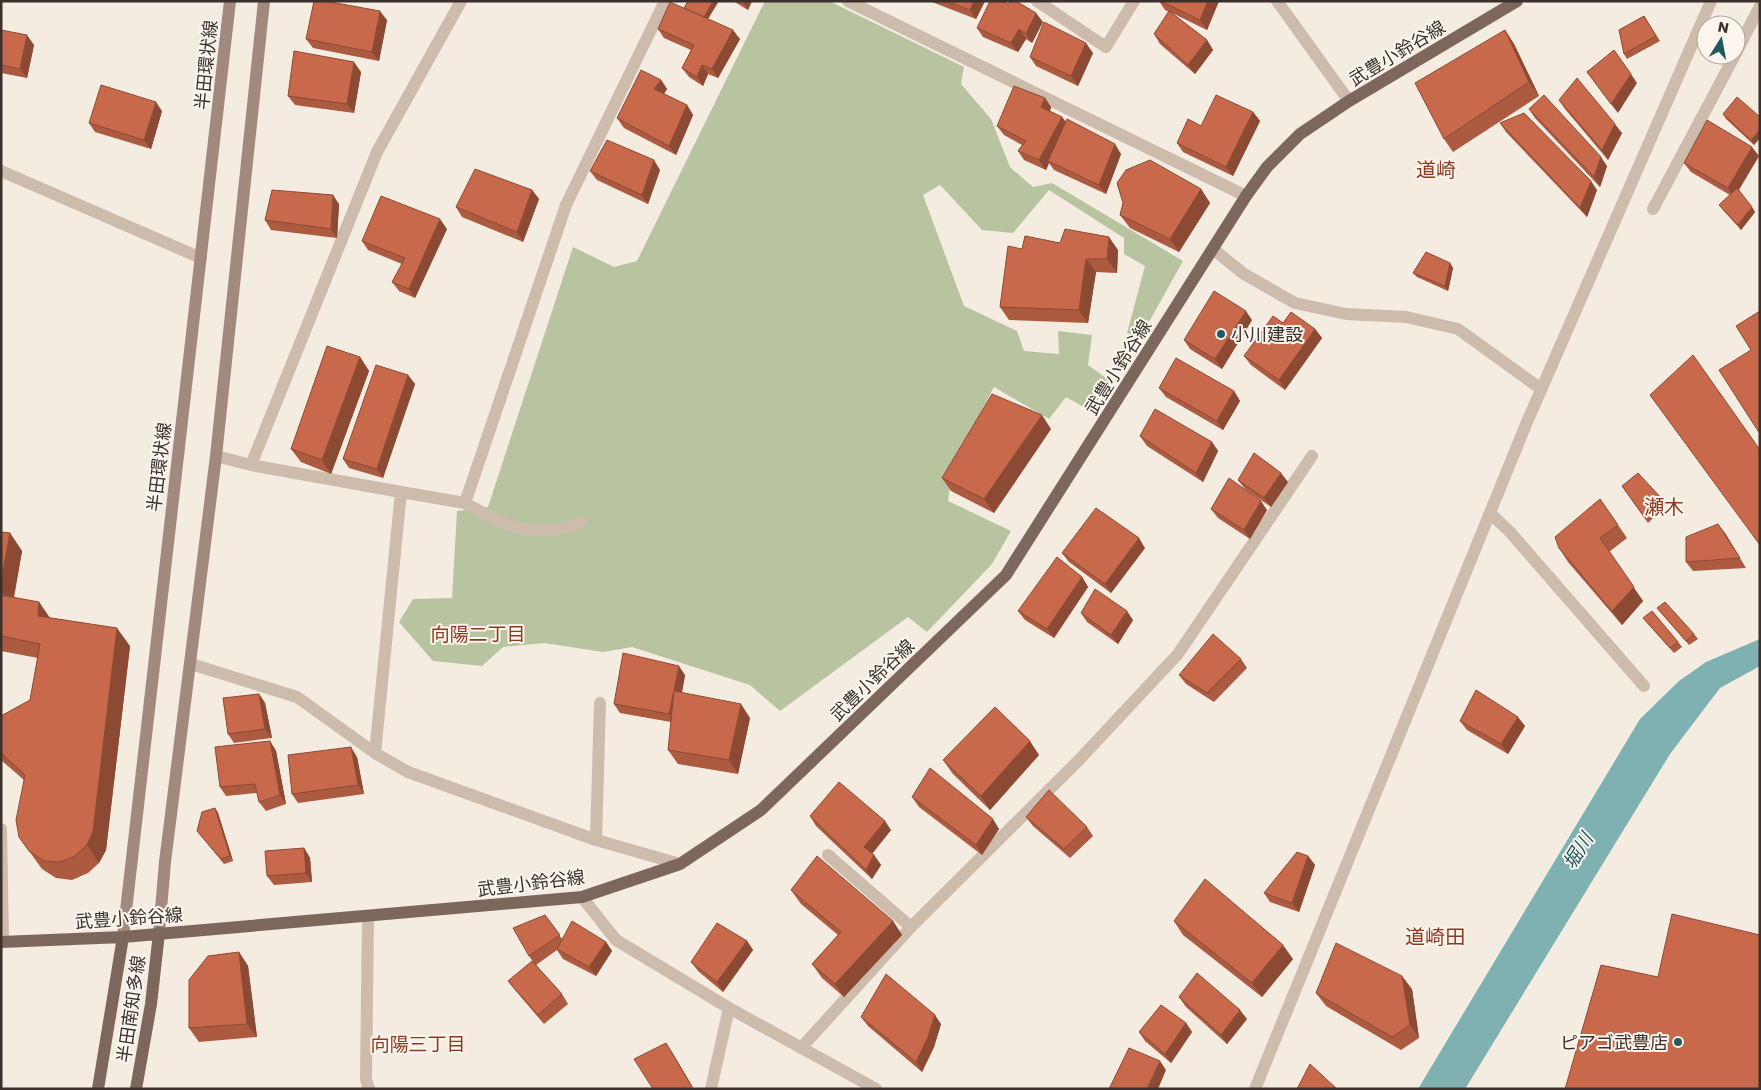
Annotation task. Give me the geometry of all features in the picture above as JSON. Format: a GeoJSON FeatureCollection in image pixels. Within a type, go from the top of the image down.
{"type":"FeatureCollection","features":[{"type":"Feature","properties":{"kind":"main road","name":"半田環状線"},"geometry":{"type":"LineString","coordinates":[[123,937],[230,1]]}},
{"type":"Feature","properties":{"kind":"main road"},"geometry":{"type":"LineString","coordinates":[[159,933],[165,862],[216,456],[264,1]]}},
{"type":"Feature","properties":{"kind":"main road","name":"武豊小鈴谷線"},"geometry":{"type":"LineString","coordinates":[[2,942],[123,937],[582,897],[680,864],[762,810],[1006,576],[1246,196],[1267,166],[1300,134],[1349,101],[1517,1]]}},
{"type":"Feature","properties":{"kind":"main road","name":"半田南知多線"},"geometry":{"type":"LineString","coordinates":[[136,1089],[151,1004],[159,933]]}},
{"type":"Feature","properties":{"kind":"main road","name":"半田南知多線"},"geometry":{"type":"LineString","coordinates":[[98,1089],[123,937]]}},
{"type":"Feature","properties":{"kind":"street"},"geometry":{"type":"LineString","coordinates":[[251,465],[377,152],[461,1]]}},
{"type":"Feature","properties":{"kind":"street"},"geometry":{"type":"LineString","coordinates":[[465,503],[566,205],[665,1]]}},
{"type":"Feature","properties":{"kind":"street"},"geometry":{"type":"LineString","coordinates":[[848,1],[1246,196]]}},
{"type":"Feature","properties":{"kind":"street"},"geometry":{"type":"LineString","coordinates":[[1037,1],[1106,48],[1134,1]]}},
{"type":"Feature","properties":{"kind":"street"},"geometry":{"type":"LineString","coordinates":[[1277,1],[1349,101]]}},
{"type":"Feature","properties":{"kind":"street"},"geometry":{"type":"LineString","coordinates":[[1255,1089],[1541,389],[1711,1]]}},
{"type":"Feature","properties":{"kind":"street"},"geometry":{"type":"LineString","coordinates":[[1746,33],[1760,6]]}},
{"type":"Feature","properties":{"kind":"street"},"geometry":{"type":"LineString","coordinates":[[1653,208],[1729,65]]}},
{"type":"Feature","properties":{"kind":"street"},"geometry":{"type":"LineString","coordinates":[[1,170],[201,258]]}},
{"type":"Feature","properties":{"kind":"street"},"geometry":{"type":"LineString","coordinates":[[1213,249],[1244,274],[1295,303],[1346,314],[1406,317],[1458,329],[1541,389]]}},
{"type":"Feature","properties":{"kind":"street"},"geometry":{"type":"LineString","coordinates":[[216,456],[251,465],[465,503],[500,523],[522,530],[545,531],[568,528],[581,522]]}},
{"type":"Feature","properties":{"kind":"street"},"geometry":{"type":"LineString","coordinates":[[801,1048],[911,927],[1078,761],[1178,654],[1312,456]]}},
{"type":"Feature","properties":{"kind":"street"},"geometry":{"type":"LineString","coordinates":[[376,754],[401,492]]}},
{"type":"Feature","properties":{"kind":"street"},"geometry":{"type":"LineString","coordinates":[[1490,514],[1510,532],[1644,686]]}},
{"type":"Feature","properties":{"kind":"street"},"geometry":{"type":"LineString","coordinates":[[191,664],[297,697],[376,754],[408,772],[596,840],[680,864]]}},
{"type":"Feature","properties":{"kind":"street"},"geometry":{"type":"LineString","coordinates":[[596,840],[600,703]]}},
{"type":"Feature","properties":{"kind":"street"},"geometry":{"type":"LineString","coordinates":[[1,830],[2,942]]}},
{"type":"Feature","properties":{"kind":"street"},"geometry":{"type":"LineString","coordinates":[[828,855],[911,927]]}},
{"type":"Feature","properties":{"kind":"street"},"geometry":{"type":"LineString","coordinates":[[582,897],[616,940],[729,1008],[876,1089]]}},
{"type":"Feature","properties":{"kind":"street"},"geometry":{"type":"LineString","coordinates":[[368,916],[366,1079],[369,1089]]}},
{"type":"Feature","properties":{"kind":"street"},"geometry":{"type":"LineString","coordinates":[[711,1089],[729,1008]]}},
{"type":"Feature","properties":{"kind":"green space"},"geometry":{"type":"Polygon","coordinates":[[[765,1],[829,1],[964,67],[961,84],[991,119],[1010,167],[1033,187],[1052,183],[1183,261],[1140,338],[1127,333],[1145,266],[1124,254],[1124,238],[1049,190],[1013,233],[982,230],[940,185],[923,195],[964,306],[1017,331],[1024,351],[1059,354],[1058,331],[1092,335],[1088,365],[1110,381],[1091,411],[1066,397],[1049,419],[994,387],[953,465],[948,501],[1011,531],[992,564],[927,632],[908,617],[780,711],[750,685],[632,647],[603,652],[544,643],[503,647],[482,666],[433,661],[399,622],[413,599],[452,598],[457,511],[488,507],[573,247],[614,267],[637,261],[765,1]]]}},
{"type":"Feature","properties":{"kind":"water","name":"堀川"},"geometry":{"type":"Polygon","coordinates":[[[1760,639],[1760,666],[1720,688],[1670,754],[1465,1089],[1418,1089],[1640,719],[1679,681],[1706,662],[1760,639]]]}},
{"type":"Feature","properties":{"kind":"building"},"geometry":{"type":"Polygon","coordinates":[[[314,1],[325,1],[380,11],[372,52],[306,39],[314,1]]]}},
{"type":"Feature","properties":{"kind":"building"},"geometry":{"type":"Polygon","coordinates":[[[688,1],[713,1],[704,17],[684,8],[688,1]]]}},
{"type":"Feature","properties":{"kind":"building"},"geometry":{"type":"Polygon","coordinates":[[[946,1],[974,1],[970,10],[946,1]]]}},
{"type":"Feature","properties":{"kind":"building"},"geometry":{"type":"Polygon","coordinates":[[[990,1],[1003,1],[1008,4],[1011,1],[1016,1],[1036,13],[1026,34],[1019,29],[1011,43],[977,28],[990,1]]]}},
{"type":"Feature","properties":{"kind":"building"},"geometry":{"type":"Polygon","coordinates":[[[1160,1],[1208,1],[1200,20],[1160,1]]]}},
{"type":"Feature","properties":{"kind":"building"},"geometry":{"type":"Polygon","coordinates":[[[670,2],[733,30],[712,69],[702,65],[697,77],[682,68],[694,45],[658,29],[670,2]]]}},
{"type":"Feature","properties":{"kind":"building"},"geometry":{"type":"Polygon","coordinates":[[[1169,11],[1207,40],[1188,65],[1154,34],[1169,11]]]}},
{"type":"Feature","properties":{"kind":"building"},"geometry":{"type":"Polygon","coordinates":[[[1644,16],[1656,36],[1624,54],[1619,30],[1644,16]]]}},
{"type":"Feature","properties":{"kind":"building"},"geometry":{"type":"Polygon","coordinates":[[[1044,22],[1086,43],[1071,76],[1030,57],[1044,22]]]}},
{"type":"Feature","properties":{"kind":"building"},"geometry":{"type":"Polygon","coordinates":[[[1,30],[27,35],[20,69],[1,65],[1,30]]]}},
{"type":"Feature","properties":{"kind":"building"},"geometry":{"type":"Polygon","coordinates":[[[1505,30],[1529,82],[1444,139],[1415,83],[1505,30]]]}},
{"type":"Feature","properties":{"kind":"building"},"geometry":{"type":"Polygon","coordinates":[[[1614,50],[1631,74],[1611,104],[1587,72],[1614,50]]]}},
{"type":"Feature","properties":{"kind":"building"},"geometry":{"type":"Polygon","coordinates":[[[294,51],[354,62],[347,104],[288,96],[294,51]]]}},
{"type":"Feature","properties":{"kind":"building"},"geometry":{"type":"Polygon","coordinates":[[[641,70],[661,80],[654,89],[687,105],[669,146],[617,118],[641,70]]]}},
{"type":"Feature","properties":{"kind":"building"},"geometry":{"type":"Polygon","coordinates":[[[1577,78],[1615,124],[1602,150],[1559,100],[1577,78]]]}},
{"type":"Feature","properties":{"kind":"building"},"geometry":{"type":"Polygon","coordinates":[[[101,85],[156,102],[144,140],[89,123],[101,85]]]}},
{"type":"Feature","properties":{"kind":"building"},"geometry":{"type":"Polygon","coordinates":[[[1014,86],[1045,98],[1041,107],[1062,117],[1039,160],[1018,151],[1026,141],[997,126],[1014,86]]]}},
{"type":"Feature","properties":{"kind":"building"},"geometry":{"type":"Polygon","coordinates":[[[1216,95],[1253,112],[1226,167],[1177,143],[1188,119],[1201,126],[1216,95]]]}},
{"type":"Feature","properties":{"kind":"building"},"geometry":{"type":"Polygon","coordinates":[[[1544,95],[1601,157],[1594,177],[1529,109],[1544,95]]]}},
{"type":"Feature","properties":{"kind":"building"},"geometry":{"type":"Polygon","coordinates":[[[1737,97],[1760,117],[1760,130],[1751,140],[1723,114],[1737,97]]]}},
{"type":"Feature","properties":{"kind":"building"},"geometry":{"type":"Polygon","coordinates":[[[1524,113],[1591,181],[1580,208],[1500,123],[1524,113]]]}},
{"type":"Feature","properties":{"kind":"building"},"geometry":{"type":"Polygon","coordinates":[[[1067,119],[1115,144],[1099,185],[1048,161],[1067,119]]]}},
{"type":"Feature","properties":{"kind":"building"},"geometry":{"type":"Polygon","coordinates":[[[1707,120],[1752,147],[1728,188],[1684,163],[1707,120]]]}},
{"type":"Feature","properties":{"kind":"building"},"geometry":{"type":"Polygon","coordinates":[[[607,140],[654,160],[642,195],[590,171],[607,140]]]}},
{"type":"Feature","properties":{"kind":"building"},"geometry":{"type":"Polygon","coordinates":[[[1150,160],[1201,189],[1170,239],[1120,215],[1123,203],[1117,183],[1126,170],[1150,160]]]}},
{"type":"Feature","properties":{"kind":"building"},"geometry":{"type":"Polygon","coordinates":[[[475,169],[532,190],[517,232],[456,207],[475,169]]]}},
{"type":"Feature","properties":{"kind":"building"},"geometry":{"type":"Polygon","coordinates":[[[1737,188],[1752,207],[1738,225],[1719,205],[1737,188]]]}},
{"type":"Feature","properties":{"kind":"building"},"geometry":{"type":"Polygon","coordinates":[[[272,190],[333,195],[331,229],[265,220],[272,190]]]}},
{"type":"Feature","properties":{"kind":"building"},"geometry":{"type":"Polygon","coordinates":[[[381,196],[440,219],[409,289],[392,282],[405,258],[362,241],[381,196]]]}},
{"type":"Feature","properties":{"kind":"building"},"geometry":{"type":"Polygon","coordinates":[[[1065,229],[1109,237],[1107,259],[1086,259],[1079,310],[1000,307],[1008,246],[1022,249],[1025,236],[1060,243],[1065,229]]]}},
{"type":"Feature","properties":{"kind":"building"},"geometry":{"type":"Polygon","coordinates":[[[1426,252],[1450,263],[1445,286],[1413,273],[1426,252]]]}},
{"type":"Feature","properties":{"kind":"building","name":"小川建設"},"geometry":{"type":"Polygon","coordinates":[[[1214,291],[1246,311],[1215,359],[1184,340],[1214,291]]]}},
{"type":"Feature","properties":{"kind":"building"},"geometry":{"type":"Polygon","coordinates":[[[1760,311],[1760,434],[1719,370],[1751,350],[1736,326],[1760,311]]]}},
{"type":"Feature","properties":{"kind":"building"},"geometry":{"type":"Polygon","coordinates":[[[1291,312],[1315,329],[1279,380],[1244,356],[1273,316],[1283,323],[1291,312]]]}},
{"type":"Feature","properties":{"kind":"building"},"geometry":{"type":"Polygon","coordinates":[[[327,346],[360,357],[322,460],[291,449],[327,346]]]}},
{"type":"Feature","properties":{"kind":"building"},"geometry":{"type":"Polygon","coordinates":[[[1693,355],[1760,450],[1760,545],[1650,395],[1693,355]]]}},
{"type":"Feature","properties":{"kind":"building"},"geometry":{"type":"Polygon","coordinates":[[[1176,358],[1234,391],[1217,421],[1159,388],[1176,358]]]}},
{"type":"Feature","properties":{"kind":"building"},"geometry":{"type":"Polygon","coordinates":[[[376,365],[408,375],[377,469],[343,459],[376,365]]]}},
{"type":"Feature","properties":{"kind":"building"},"geometry":{"type":"Polygon","coordinates":[[[992,394],[1042,415],[984,499],[942,478],[992,394]]]}},
{"type":"Feature","properties":{"kind":"building"},"geometry":{"type":"Polygon","coordinates":[[[1155,409],[1212,442],[1196,473],[1140,436],[1155,409]]]}},
{"type":"Feature","properties":{"kind":"building"},"geometry":{"type":"Polygon","coordinates":[[[1254,453],[1281,473],[1264,498],[1238,480],[1254,453]]]}},
{"type":"Feature","properties":{"kind":"building"},"geometry":{"type":"Polygon","coordinates":[[[1638,473],[1663,500],[1645,518],[1622,486],[1638,473]]]}},
{"type":"Feature","properties":{"kind":"building"},"geometry":{"type":"Polygon","coordinates":[[[1229,478],[1261,501],[1244,530],[1211,509],[1229,478]]]}},
{"type":"Feature","properties":{"kind":"building"},"geometry":{"type":"Polygon","coordinates":[[[1600,499],[1618,525],[1600,538],[1634,587],[1612,611],[1559,548],[1555,537],[1600,499]]]}},
{"type":"Feature","properties":{"kind":"building"},"geometry":{"type":"Polygon","coordinates":[[[1096,508],[1139,538],[1105,584],[1062,553],[1096,508]]]}},
{"type":"Feature","properties":{"kind":"building"},"geometry":{"type":"Polygon","coordinates":[[[1718,524],[1740,558],[1686,562],[1686,537],[1718,524]]]}},
{"type":"Feature","properties":{"kind":"building"},"geometry":{"type":"Polygon","coordinates":[[[1,532],[10,533],[1,582],[1,532]]]}},
{"type":"Feature","properties":{"kind":"building"},"geometry":{"type":"Polygon","coordinates":[[[1057,557],[1082,577],[1047,629],[1018,611],[1057,557]]]}},
{"type":"Feature","properties":{"kind":"building"},"geometry":{"type":"Polygon","coordinates":[[[1095,589],[1127,611],[1111,635],[1081,613],[1095,589]]]}},
{"type":"Feature","properties":{"kind":"building"},"geometry":{"type":"Polygon","coordinates":[[[1,595],[39,602],[38,616],[117,628],[93,832],[87,845],[75,856],[60,862],[44,861],[29,851],[19,837],[16,820],[25,775],[1,753],[1,716],[30,700],[40,644],[1,636],[1,595]]]}},
{"type":"Feature","properties":{"kind":"building"},"geometry":{"type":"Polygon","coordinates":[[[1665,602],[1694,634],[1686,641],[1657,608],[1665,602]]]}},
{"type":"Feature","properties":{"kind":"building"},"geometry":{"type":"Polygon","coordinates":[[[1652,611],[1678,642],[1670,648],[1643,618],[1652,611]]]}},
{"type":"Feature","properties":{"kind":"building"},"geometry":{"type":"Polygon","coordinates":[[[1213,634],[1241,659],[1207,693],[1179,675],[1213,634]]]}},
{"type":"Feature","properties":{"kind":"building"},"geometry":{"type":"Polygon","coordinates":[[[623,653],[679,666],[669,714],[614,704],[623,653]]]}},
{"type":"Feature","properties":{"kind":"building"},"geometry":{"type":"Polygon","coordinates":[[[1476,690],[1518,717],[1501,744],[1460,721],[1476,690]]]}},
{"type":"Feature","properties":{"kind":"building"},"geometry":{"type":"Polygon","coordinates":[[[674,691],[741,704],[729,760],[668,750],[674,691]]]}},
{"type":"Feature","properties":{"kind":"building"},"geometry":{"type":"Polygon","coordinates":[[[259,694],[265,729],[228,734],[223,698],[259,694]]]}},
{"type":"Feature","properties":{"kind":"building"},"geometry":{"type":"Polygon","coordinates":[[[995,707],[1030,741],[981,796],[943,760],[995,707]]]}},
{"type":"Feature","properties":{"kind":"building"},"geometry":{"type":"Polygon","coordinates":[[[270,741],[280,795],[259,802],[255,784],[220,787],[215,747],[270,741]]]}},
{"type":"Feature","properties":{"kind":"building"},"geometry":{"type":"Polygon","coordinates":[[[351,747],[358,785],[292,794],[288,755],[351,747]]]}},
{"type":"Feature","properties":{"kind":"building"},"geometry":{"type":"Polygon","coordinates":[[[930,768],[993,819],[976,845],[912,797],[930,768]]]}},
{"type":"Feature","properties":{"kind":"building"},"geometry":{"type":"Polygon","coordinates":[[[839,782],[885,821],[864,847],[874,855],[866,870],[810,816],[839,782]]]}},
{"type":"Feature","properties":{"kind":"building"},"geometry":{"type":"Polygon","coordinates":[[[1049,790],[1087,827],[1064,849],[1026,817],[1049,790]]]}},
{"type":"Feature","properties":{"kind":"building"},"geometry":{"type":"Polygon","coordinates":[[[215,808],[230,856],[221,859],[197,831],[202,812],[215,808]]]}},
{"type":"Feature","properties":{"kind":"building"},"geometry":{"type":"Polygon","coordinates":[[[304,848],[306,873],[267,876],[265,851],[304,848]]]}},
{"type":"Feature","properties":{"kind":"building"},"geometry":{"type":"Polygon","coordinates":[[[1297,852],[1308,856],[1292,903],[1264,893],[1297,852]]]}},
{"type":"Feature","properties":{"kind":"building"},"geometry":{"type":"Polygon","coordinates":[[[817,856],[893,921],[835,984],[812,964],[841,932],[791,890],[817,856]]]}},
{"type":"Feature","properties":{"kind":"building"},"geometry":{"type":"Polygon","coordinates":[[[1205,879],[1283,945],[1252,983],[1174,921],[1205,879]]]}},
{"type":"Feature","properties":{"kind":"building","name":"ピアゴ武豊店"},"geometry":{"type":"Polygon","coordinates":[[[1672,914],[1760,935],[1760,1089],[1565,1089],[1601,965],[1658,977],[1672,914]]]}},
{"type":"Feature","properties":{"kind":"building"},"geometry":{"type":"Polygon","coordinates":[[[545,915],[560,935],[529,956],[513,928],[545,915]]]}},
{"type":"Feature","properties":{"kind":"building"},"geometry":{"type":"Polygon","coordinates":[[[572,921],[606,942],[589,967],[557,949],[572,921]]]}},
{"type":"Feature","properties":{"kind":"building"},"geometry":{"type":"Polygon","coordinates":[[[717,923],[747,941],[717,982],[691,962],[717,923]]]}},
{"type":"Feature","properties":{"kind":"building"},"geometry":{"type":"Polygon","coordinates":[[[1336,943],[1402,976],[1410,1025],[1392,1037],[1316,993],[1336,943]]]}},
{"type":"Feature","properties":{"kind":"building"},"geometry":{"type":"Polygon","coordinates":[[[239,952],[247,1024],[189,1028],[189,980],[208,956],[239,952]]]}},
{"type":"Feature","properties":{"kind":"building"},"geometry":{"type":"Polygon","coordinates":[[[532,961],[562,994],[538,1015],[508,981],[532,961]]]}},
{"type":"Feature","properties":{"kind":"building"},"geometry":{"type":"Polygon","coordinates":[[[1197,973],[1240,1010],[1221,1035],[1179,997],[1197,973]]]}},
{"type":"Feature","properties":{"kind":"building"},"geometry":{"type":"Polygon","coordinates":[[[886,974],[935,1015],[928,1037],[916,1062],[861,1017],[886,974]]]}},
{"type":"Feature","properties":{"kind":"building"},"geometry":{"type":"Polygon","coordinates":[[[1161,1005],[1186,1023],[1165,1054],[1139,1032],[1161,1005]]]}},
{"type":"Feature","properties":{"kind":"building"},"geometry":{"type":"Polygon","coordinates":[[[666,1043],[692,1087],[690,1089],[653,1089],[634,1059],[666,1043]]]}},
{"type":"Feature","properties":{"kind":"building"},"geometry":{"type":"Polygon","coordinates":[[[1129,1048],[1160,1061],[1147,1089],[1109,1089],[1129,1048]]]}},
{"type":"Feature","properties":{"kind":"building"},"geometry":{"type":"Polygon","coordinates":[[[1310,1064],[1337,1089],[1297,1089],[1310,1064]]]}},
{"type":"Feature","properties":{"kind":"place","name":"小川建設"},"geometry":{"type":"Point","coordinates":[1221,334]}},
{"type":"Feature","properties":{"kind":"place","name":"ピアゴ武豊店"},"geometry":{"type":"Point","coordinates":[1678,1042]}},
{"type":"Feature","properties":{"kind":"district","name":"道崎"},"geometry":{"type":"Point","coordinates":[1436,170]}},
{"type":"Feature","properties":{"kind":"district","name":"瀬木"},"geometry":{"type":"Point","coordinates":[1664,507]}},
{"type":"Feature","properties":{"kind":"district","name":"向陽二丁目"},"geometry":{"type":"Point","coordinates":[478,634]}},
{"type":"Feature","properties":{"kind":"district","name":"道崎田"},"geometry":{"type":"Point","coordinates":[1435,937]}},
{"type":"Feature","properties":{"kind":"district","name":"向陽三丁目"},"geometry":{"type":"Point","coordinates":[418,1044]}}]}
